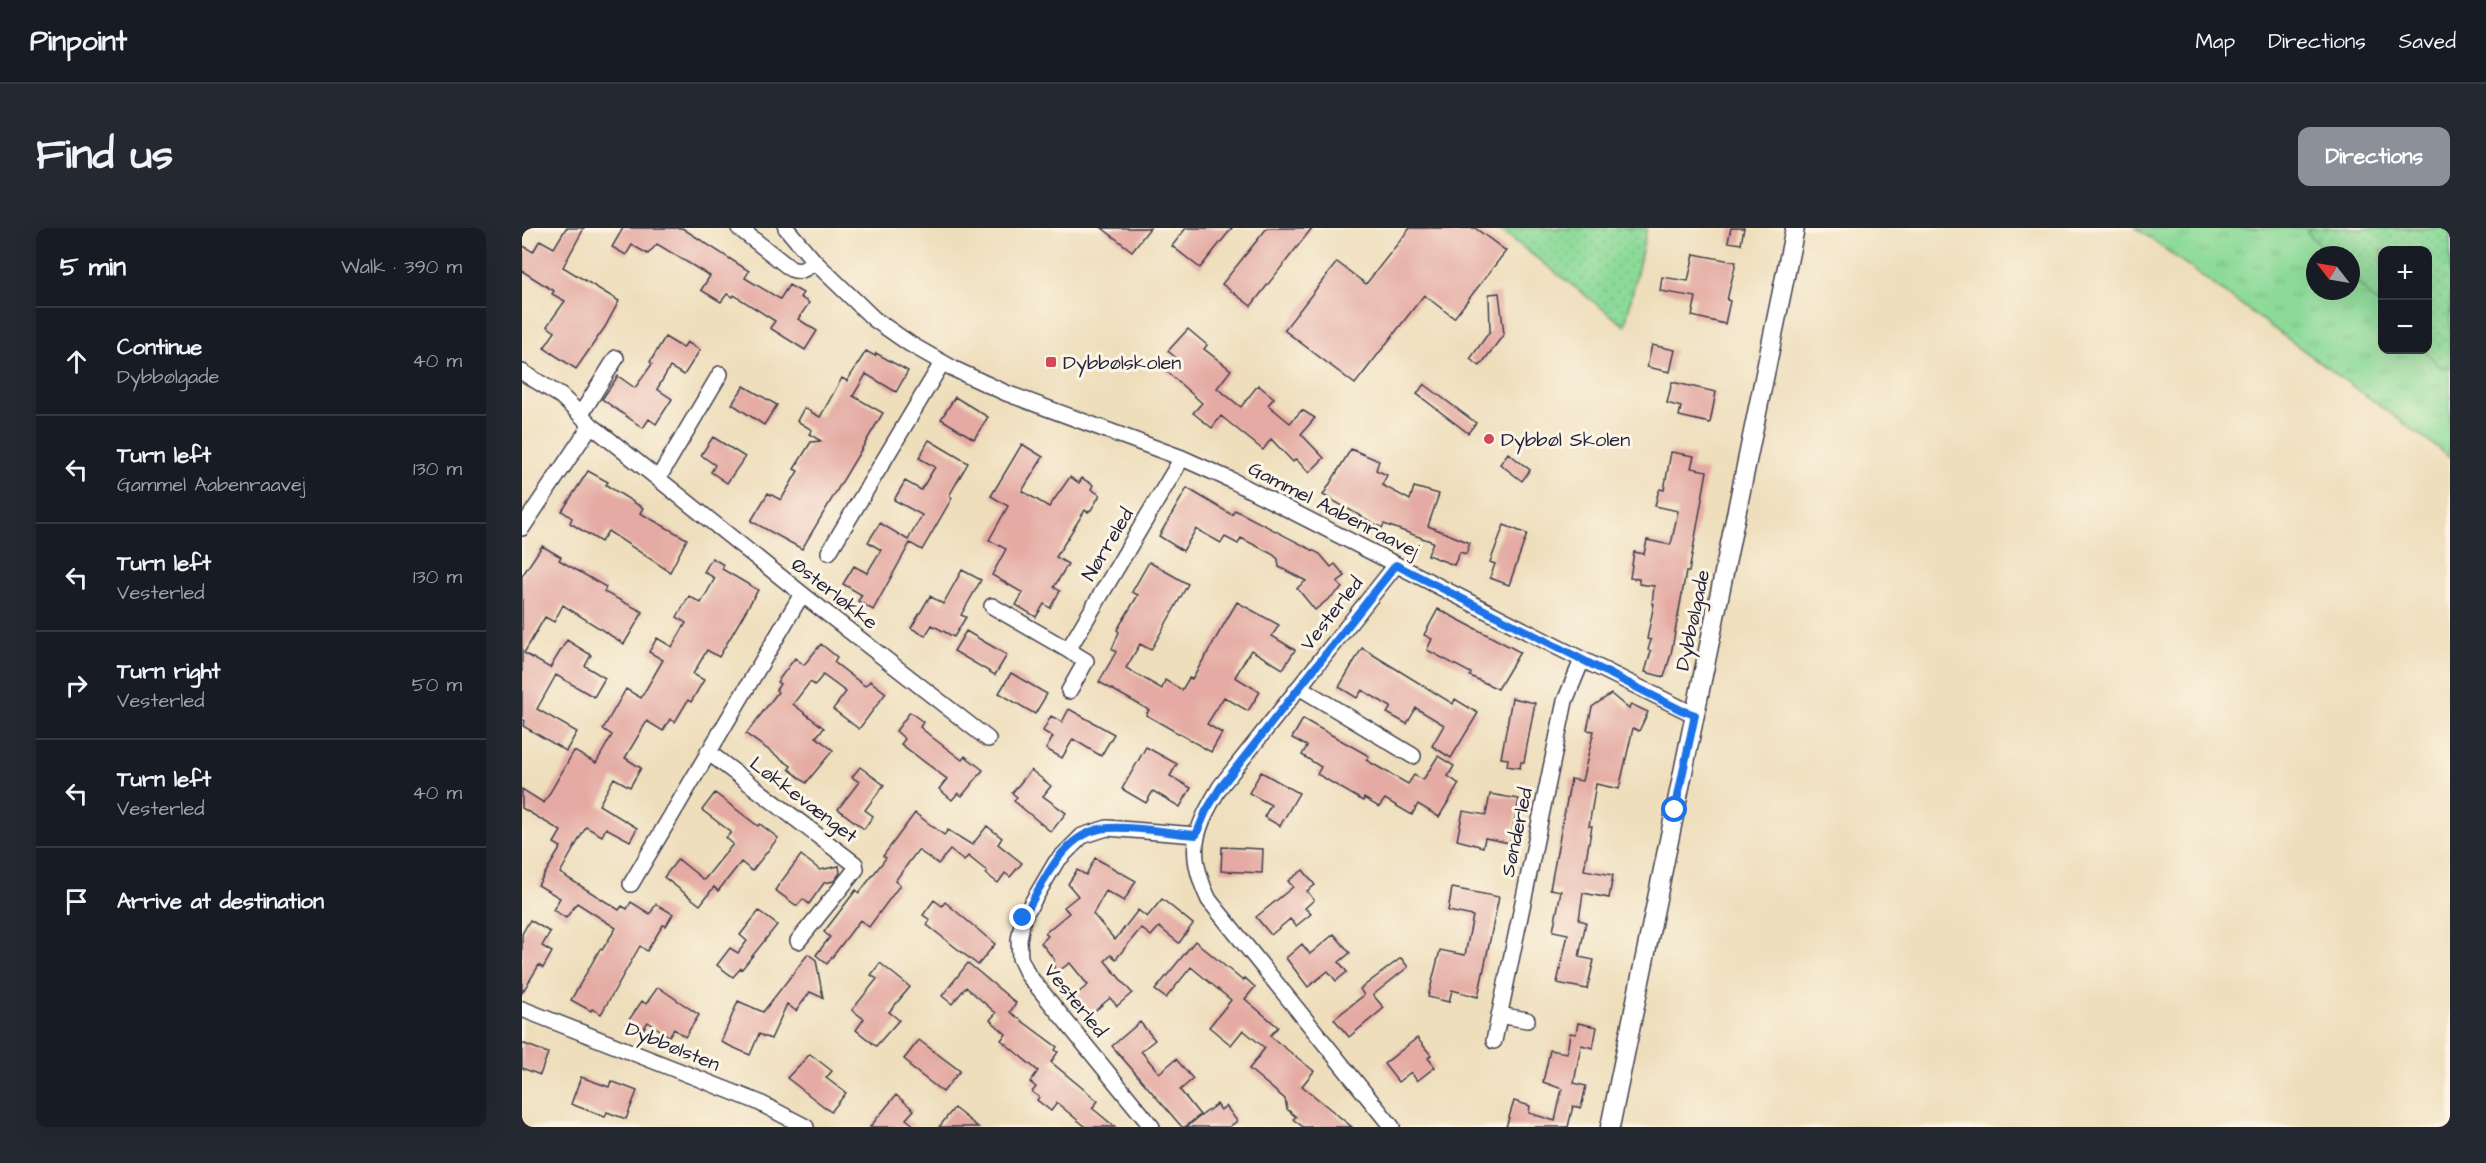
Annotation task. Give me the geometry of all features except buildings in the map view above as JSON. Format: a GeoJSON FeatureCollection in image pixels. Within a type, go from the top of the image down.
{"type":"FeatureCollection","features":[{"type":"Feature","properties":{"kind":"street"},"geometry":{"type":"LineString","coordinates":[[739,228],[791,269],[798,272],[815,262]]}},
{"type":"Feature","properties":{"kind":"street","name":"Gammel Aabenraavej"},"geometry":{"type":"LineString","coordinates":[[786,228],[815,262],[874,318],[942,363],[1006,393],[1182,458],[1231,480],[1582,660],[1695,715]]}},
{"type":"Feature","properties":{"kind":"street","name":"Dybbølgade"},"geometry":{"type":"LineString","coordinates":[[1610,1127],[1795,228]]}},
{"type":"Feature","properties":{"kind":"street"},"geometry":{"type":"LineString","coordinates":[[522,528],[586,419],[616,358]]}},
{"type":"Feature","properties":{"kind":"street"},"geometry":{"type":"LineString","coordinates":[[829,552],[942,363]]}},
{"type":"Feature","properties":{"kind":"street","name":"Østerløkke"},"geometry":{"type":"LineString","coordinates":[[522,372],[561,396],[586,419],[802,594],[988,740]]}},
{"type":"Feature","properties":{"kind":"street"},"geometry":{"type":"LineString","coordinates":[[658,477],[720,374]]}},
{"type":"Feature","properties":{"kind":"street","name":"Nørreled"},"geometry":{"type":"LineString","coordinates":[[1068,650],[1182,458]]}},
{"type":"Feature","properties":{"kind":"street","name":"Vesterled"},"geometry":{"type":"LineString","coordinates":[[1392,1127],[1209,900],[1199,879],[1195,861],[1196,835],[1206,811],[1220,788],[1396,565]]}},
{"type":"Feature","properties":{"kind":"street"},"geometry":{"type":"LineString","coordinates":[[631,884],[802,594]]}},
{"type":"Feature","properties":{"kind":"street"},"geometry":{"type":"LineString","coordinates":[[992,606],[1086,661],[1070,691]]}},
{"type":"Feature","properties":{"kind":"street","name":"Sønderled"},"geometry":{"type":"LineString","coordinates":[[1494,1041],[1565,701],[1582,660]]}},
{"type":"Feature","properties":{"kind":"street"},"geometry":{"type":"LineString","coordinates":[[1299,687],[1413,756]]}},
{"type":"Feature","properties":{"kind":"street","name":"Løkkevænget"},"geometry":{"type":"LineString","coordinates":[[708,752],[855,864],[855,869],[798,941]]}},
{"type":"Feature","properties":{"kind":"street","name":"Vesterled"},"geometry":{"type":"LineString","coordinates":[[1152,1127],[1028,975],[1020,958],[1019,940],[1023,918],[1056,862],[1082,836],[1107,828],[1196,835]]}},
{"type":"Feature","properties":{"kind":"street","name":"Dybbølsten"},"geometry":{"type":"LineString","coordinates":[[522,1009],[758,1102],[806,1127]]}},
{"type":"Feature","properties":{"kind":"street"},"geometry":{"type":"LineString","coordinates":[[1499,1014],[1527,1020]]}},
{"type":"Feature","properties":{"kind":"green space"},"geometry":{"type":"Polygon","coordinates":[[[1498,228],[1647,228],[1625,326],[1498,228]]]}},
{"type":"Feature","properties":{"kind":"green space"},"geometry":{"type":"Polygon","coordinates":[[[2136,228],[2450,228],[2450,457],[2136,228]]]}},
{"type":"Feature","properties":{"kind":"green space"},"geometry":{"type":"Polygon","coordinates":[[[2310,228],[2450,228],[2450,367],[2441,367],[2428,354],[2432,354],[2432,246],[2378,246],[2378,304],[2360,285],[2360,246],[2321,246],[2307,232],[2310,228]]]}},
{"type":"Feature","properties":{"kind":"place","name":"Dybbølskolen"},"geometry":{"type":"Point","coordinates":[1051,362]}},
{"type":"Feature","properties":{"kind":"place","name":"Dybbøl Skolen"},"geometry":{"type":"Point","coordinates":[1489,439]}},
{"type":"Feature","properties":{"kind":"route"},"geometry":{"type":"LineString","coordinates":[[1023,918],[1056,862],[1082,836],[1107,828],[1196,835],[1206,811],[1220,788],[1396,565],[1681,710],[1695,715],[1675,810]]}}]}
